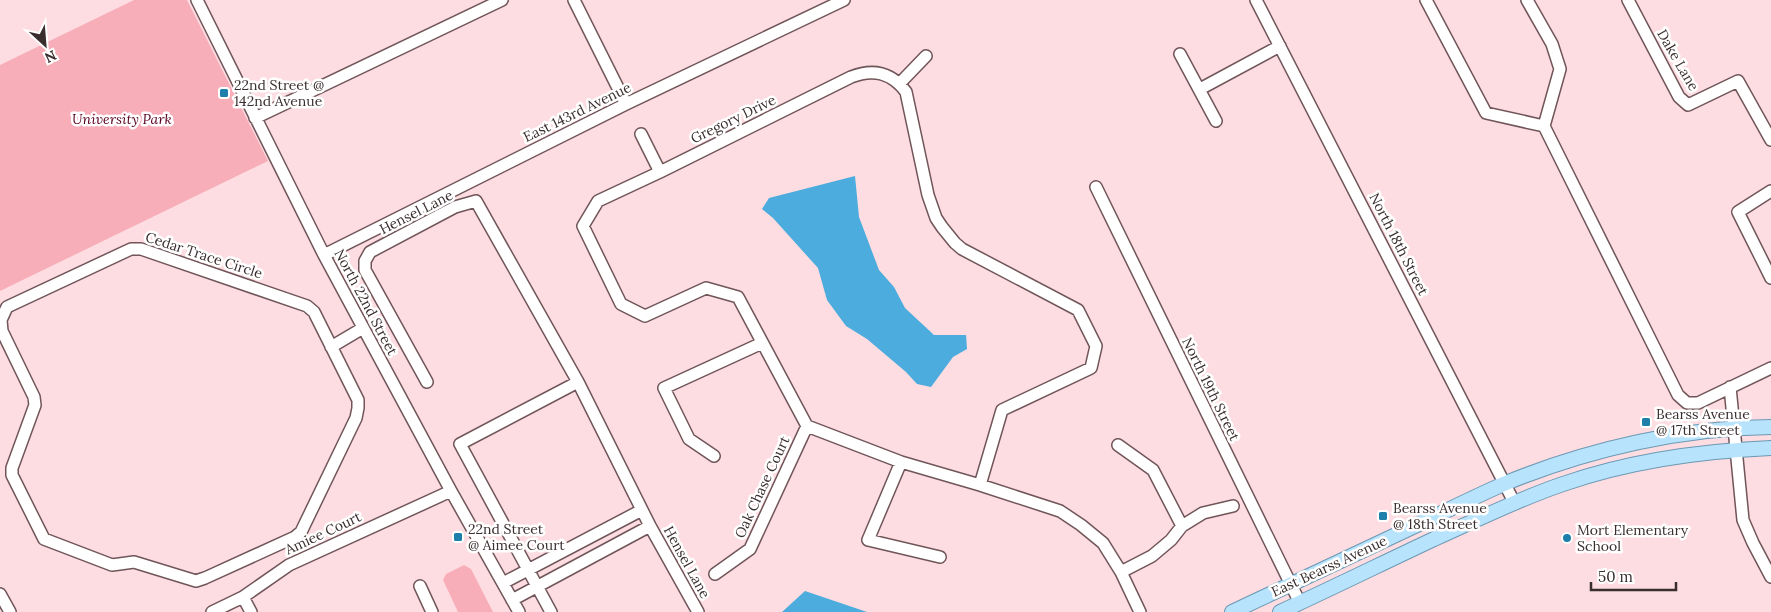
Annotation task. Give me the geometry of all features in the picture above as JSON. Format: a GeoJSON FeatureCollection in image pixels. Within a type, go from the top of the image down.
{"type":"FeatureCollection","features":[{"type":"Feature","properties":{"kind":"main road","name":"East Bearss Avenue"},"geometry":{"type":"LineString","coordinates":[[1232,612],[1505,484],[1552,465],[1656,439],[1734,428],[1771,427]]}},
{"type":"Feature","properties":{"kind":"main road","name":"East Bearss Avenue"},"geometry":{"type":"LineString","coordinates":[[1280,612],[1514,502],[1564,484],[1601,473],[1678,457],[1736,449],[1771,448]]}},
{"type":"Feature","properties":{"kind":"main road"},"geometry":{"type":"LineString","coordinates":[[1598,452],[1601,473]]}},
{"type":"Feature","properties":{"kind":"main road"},"geometry":{"type":"LineString","coordinates":[[1349,556],[1358,575]]}},
{"type":"Feature","properties":{"kind":"street","name":"North 22nd Street"},"geometry":{"type":"LineString","coordinates":[[197,0],[324,255],[516,609]]}},
{"type":"Feature","properties":{"kind":"street"},"geometry":{"type":"LineString","coordinates":[[255,118],[502,0]]}},
{"type":"Feature","properties":{"kind":"street"},"geometry":{"type":"LineString","coordinates":[[574,0],[626,104]]}},
{"type":"Feature","properties":{"kind":"street","name":"East 143rd Avenue"},"geometry":{"type":"LineString","coordinates":[[324,255],[626,104],[844,0]]}},
{"type":"Feature","properties":{"kind":"street","name":"North 18th Street"},"geometry":{"type":"LineString","coordinates":[[1256,0],[1514,502]]}},
{"type":"Feature","properties":{"kind":"street"},"geometry":{"type":"LineString","coordinates":[[1426,0],[1486,113],[1544,126]]}},
{"type":"Feature","properties":{"kind":"street"},"geometry":{"type":"LineString","coordinates":[[1527,0],[1552,44],[1560,69],[1544,126],[1678,395],[1688,403],[1698,403],[1771,368]]}},
{"type":"Feature","properties":{"kind":"street","name":"Dake Lane"},"geometry":{"type":"LineString","coordinates":[[1628,0],[1679,97],[1688,105],[1738,81],[1771,140]]}},
{"type":"Feature","properties":{"kind":"street"},"geometry":{"type":"LineString","coordinates":[[1200,88],[1280,46]]}},
{"type":"Feature","properties":{"kind":"street"},"geometry":{"type":"LineString","coordinates":[[1180,54],[1200,88],[1216,121]]}},
{"type":"Feature","properties":{"kind":"street"},"geometry":{"type":"LineString","coordinates":[[926,56],[900,84],[906,92],[910,103],[932,207],[942,227],[962,249],[1078,310],[1096,346],[1091,368],[1002,410],[980,485]]}},
{"type":"Feature","properties":{"kind":"street","name":"Gregory Drive"},"geometry":{"type":"LineString","coordinates":[[807,426],[738,297],[706,288],[645,316],[621,304],[583,226],[598,201],[862,73],[882,74],[900,84]]}},
{"type":"Feature","properties":{"kind":"street"},"geometry":{"type":"LineString","coordinates":[[641,134],[660,172]]}},
{"type":"Feature","properties":{"kind":"street"},"geometry":{"type":"LineString","coordinates":[[466,184],[476,201]]}},
{"type":"Feature","properties":{"kind":"street","name":"North 19th Street"},"geometry":{"type":"LineString","coordinates":[[1096,188],[1300,603]]}},
{"type":"Feature","properties":{"kind":"street"},"geometry":{"type":"LineString","coordinates":[[1771,191],[1738,212],[1771,278]]}},
{"type":"Feature","properties":{"kind":"street","name":"Hensel Lane"},"geometry":{"type":"LineString","coordinates":[[427,382],[365,270],[365,261],[370,252],[455,207],[476,201],[578,382],[650,526],[698,612]]}},
{"type":"Feature","properties":{"kind":"street","name":"Cedar Trace Circle"},"geometry":{"type":"LineString","coordinates":[[131,249],[141,250],[307,306],[314,312],[331,347],[358,400],[358,408],[356,418],[305,525],[295,537],[196,581],[134,562],[112,565],[44,539],[12,475],[12,468],[35,405],[34,397],[2,331],[1,320],[7,308],[123,252],[131,249]]}},
{"type":"Feature","properties":{"kind":"street"},"geometry":{"type":"LineString","coordinates":[[331,347],[363,328]]}},
{"type":"Feature","properties":{"kind":"street"},"geometry":{"type":"LineString","coordinates":[[714,456],[689,439],[664,388],[762,343]]}},
{"type":"Feature","properties":{"kind":"street"},"geometry":{"type":"LineString","coordinates":[[551,612],[460,444],[578,382]]}},
{"type":"Feature","properties":{"kind":"street"},"geometry":{"type":"LineString","coordinates":[[1730,387],[1743,520],[1752,543],[1771,577]]}},
{"type":"Feature","properties":{"kind":"street"},"geometry":{"type":"LineString","coordinates":[[807,426],[901,462],[1060,511],[1103,543],[1121,572],[1140,612]]}},
{"type":"Feature","properties":{"kind":"street","name":"Oak Chase Court"},"geometry":{"type":"LineString","coordinates":[[714,574],[750,550],[807,426]]}},
{"type":"Feature","properties":{"kind":"street"},"geometry":{"type":"LineString","coordinates":[[1118,445],[1153,470],[1182,526]]}},
{"type":"Feature","properties":{"kind":"street"},"geometry":{"type":"LineString","coordinates":[[901,462],[868,540],[940,557]]}},
{"type":"Feature","properties":{"kind":"street","name":"Amiee Court"},"geometry":{"type":"LineString","coordinates":[[212,612],[244,597],[289,565],[450,490]]}},
{"type":"Feature","properties":{"kind":"street"},"geometry":{"type":"LineString","coordinates":[[1121,572],[1152,556],[1171,540],[1182,526],[1203,513],[1233,506]]}},
{"type":"Feature","properties":{"kind":"street"},"geometry":{"type":"LineString","coordinates":[[503,583],[642,510]]}},
{"type":"Feature","properties":{"kind":"street","name":"Hensel Lane"},"geometry":{"type":"LineString","coordinates":[[516,609],[537,588],[650,526]]}},
{"type":"Feature","properties":{"kind":"street"},"geometry":{"type":"LineString","coordinates":[[420,586],[432,612]]}},
{"type":"Feature","properties":{"kind":"street"},"geometry":{"type":"LineString","coordinates":[[0,594],[10,612]]}},
{"type":"Feature","properties":{"kind":"street"},"geometry":{"type":"LineString","coordinates":[[244,597],[251,612]]}},
{"type":"Feature","properties":{"kind":"green space","name":"University Park"},"geometry":{"type":"Polygon","coordinates":[[[134,0],[187,0],[268,161],[0,291],[0,65],[134,0]]]}},
{"type":"Feature","properties":{"kind":"green space"},"geometry":{"type":"Polygon","coordinates":[[[464,565],[471,569],[493,612],[458,612],[443,580],[446,574],[464,565]]]}},
{"type":"Feature","properties":{"kind":"water"},"geometry":{"type":"Polygon","coordinates":[[[855,176],[859,217],[879,270],[894,287],[905,308],[934,335],[966,335],[967,349],[953,357],[931,387],[917,384],[906,372],[867,339],[846,326],[827,300],[818,268],[773,218],[762,209],[769,198],[855,176]]]}},
{"type":"Feature","properties":{"kind":"water"},"geometry":{"type":"Polygon","coordinates":[[[805,591],[867,612],[782,612],[805,591]]]}},
{"type":"Feature","properties":{"kind":"place","name":"22nd Street @ 142nd Avenue"},"geometry":{"type":"Point","coordinates":[224,93]}},
{"type":"Feature","properties":{"kind":"place","name":"Bearss Avenue @ 17th Street"},"geometry":{"type":"Point","coordinates":[1646,422]}},
{"type":"Feature","properties":{"kind":"place","name":"Bearss Avenue @ 18th Street"},"geometry":{"type":"Point","coordinates":[1383,516]}},
{"type":"Feature","properties":{"kind":"place","name":"22nd Street @ Aimee Court"},"geometry":{"type":"Point","coordinates":[458,537]}},
{"type":"Feature","properties":{"kind":"place","name":"Mort Elementary School"},"geometry":{"type":"Point","coordinates":[1567,538]}}]}
